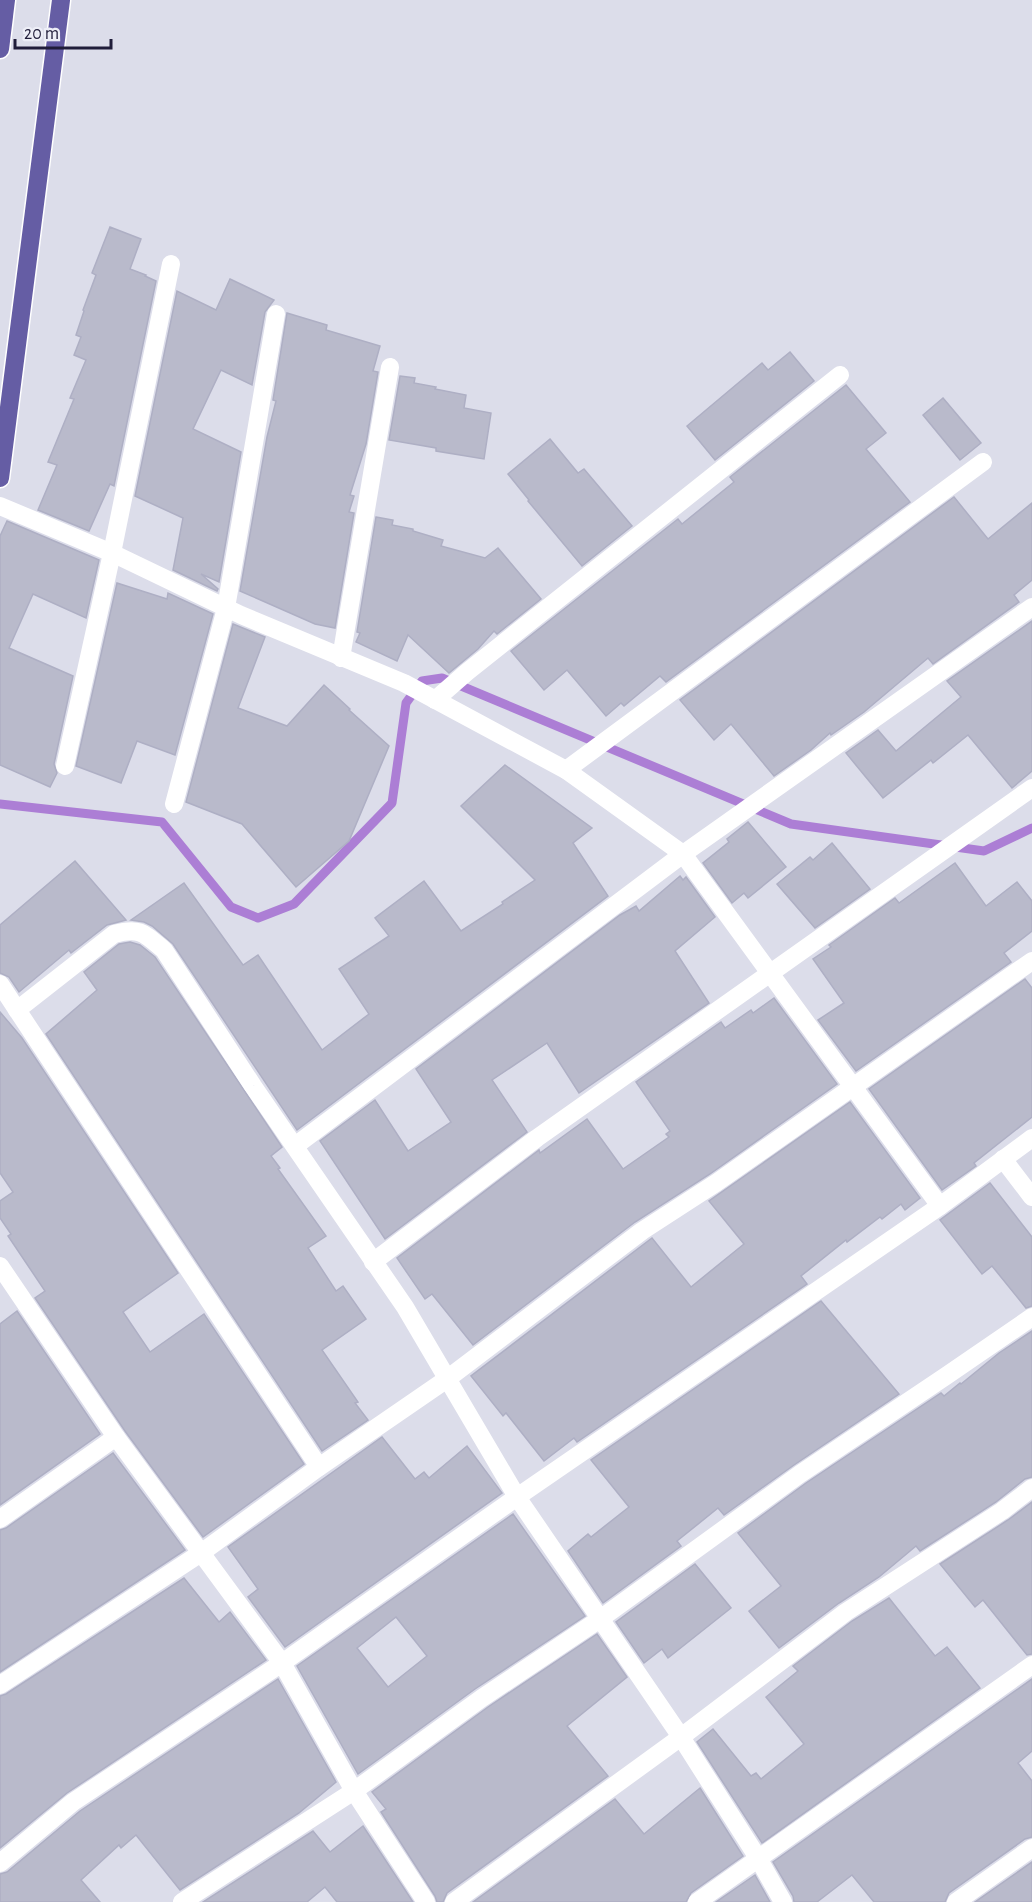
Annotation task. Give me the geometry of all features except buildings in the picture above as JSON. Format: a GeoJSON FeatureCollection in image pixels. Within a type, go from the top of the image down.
{"type":"FeatureCollection","features":[{"type":"Feature","properties":{"kind":"main road"},"geometry":{"type":"LineString","coordinates":[[0,48],[6,0]]}},
{"type":"Feature","properties":{"kind":"main road"},"geometry":{"type":"LineString","coordinates":[[0,478],[61,0]]}},
{"type":"Feature","properties":{"kind":"street"},"geometry":{"type":"LineString","coordinates":[[65,766],[112,553],[171,264]]}},
{"type":"Feature","properties":{"kind":"street"},"geometry":{"type":"LineString","coordinates":[[174,804],[226,608],[276,314]]}},
{"type":"Feature","properties":{"kind":"street"},"geometry":{"type":"LineString","coordinates":[[341,658],[390,367]]}},
{"type":"Feature","properties":{"kind":"street"},"geometry":{"type":"LineString","coordinates":[[436,696],[840,375]]}},
{"type":"Feature","properties":{"kind":"street"},"geometry":{"type":"LineString","coordinates":[[573,765],[983,462]]}},
{"type":"Feature","properties":{"kind":"street"},"geometry":{"type":"LineString","coordinates":[[0,506],[112,553],[226,608],[436,696],[573,765],[683,854],[940,1206]]}},
{"type":"Feature","properties":{"kind":"street"},"geometry":{"type":"LineString","coordinates":[[295,1146],[683,854],[1032,607]]}},
{"type":"Feature","properties":{"kind":"street"},"geometry":{"type":"LineString","coordinates":[[374,1262],[537,1138],[1032,788]]}},
{"type":"Feature","properties":{"kind":"street"},"geometry":{"type":"LineString","coordinates":[[17,1010],[114,934],[130,930],[147,935],[164,950],[405,1307],[518,1497],[681,1737],[758,1858],[783,1902]]}},
{"type":"Feature","properties":{"kind":"street"},"geometry":{"type":"LineString","coordinates":[[0,1685],[201,1553],[319,1467],[447,1379],[642,1231],[716,1182],[1032,961]]}},
{"type":"Feature","properties":{"kind":"street"},"geometry":{"type":"LineString","coordinates":[[0,984],[319,1467]]}},
{"type":"Feature","properties":{"kind":"street"},"geometry":{"type":"LineString","coordinates":[[0,1863],[73,1802],[282,1663],[940,1206],[1032,1138]]}},
{"type":"Feature","properties":{"kind":"street"},"geometry":{"type":"LineString","coordinates":[[1003,1159],[1032,1197]]}},
{"type":"Feature","properties":{"kind":"street"},"geometry":{"type":"LineString","coordinates":[[0,1266],[116,1437],[282,1663],[354,1791],[426,1902]]}},
{"type":"Feature","properties":{"kind":"street"},"geometry":{"type":"LineString","coordinates":[[182,1902],[354,1791],[482,1698],[600,1619],[800,1474],[1032,1317]]}},
{"type":"Feature","properties":{"kind":"street"},"geometry":{"type":"LineString","coordinates":[[0,1519],[116,1437]]}},
{"type":"Feature","properties":{"kind":"street"},"geometry":{"type":"LineString","coordinates":[[454,1902],[681,1737],[846,1612],[1002,1511],[1032,1488]]}},
{"type":"Feature","properties":{"kind":"street"},"geometry":{"type":"LineString","coordinates":[[697,1902],[1032,1665]]}},
{"type":"Feature","properties":{"kind":"street"},"geometry":{"type":"LineString","coordinates":[[956,1902],[1032,1848]]}},
{"type":"Feature","properties":{"kind":"waterway"},"geometry":{"type":"LineString","coordinates":[[0,804],[162,822],[231,907],[258,918],[294,904],[392,803],[406,703],[422,681],[442,678],[791,824],[984,851],[1032,828]]}}]}
